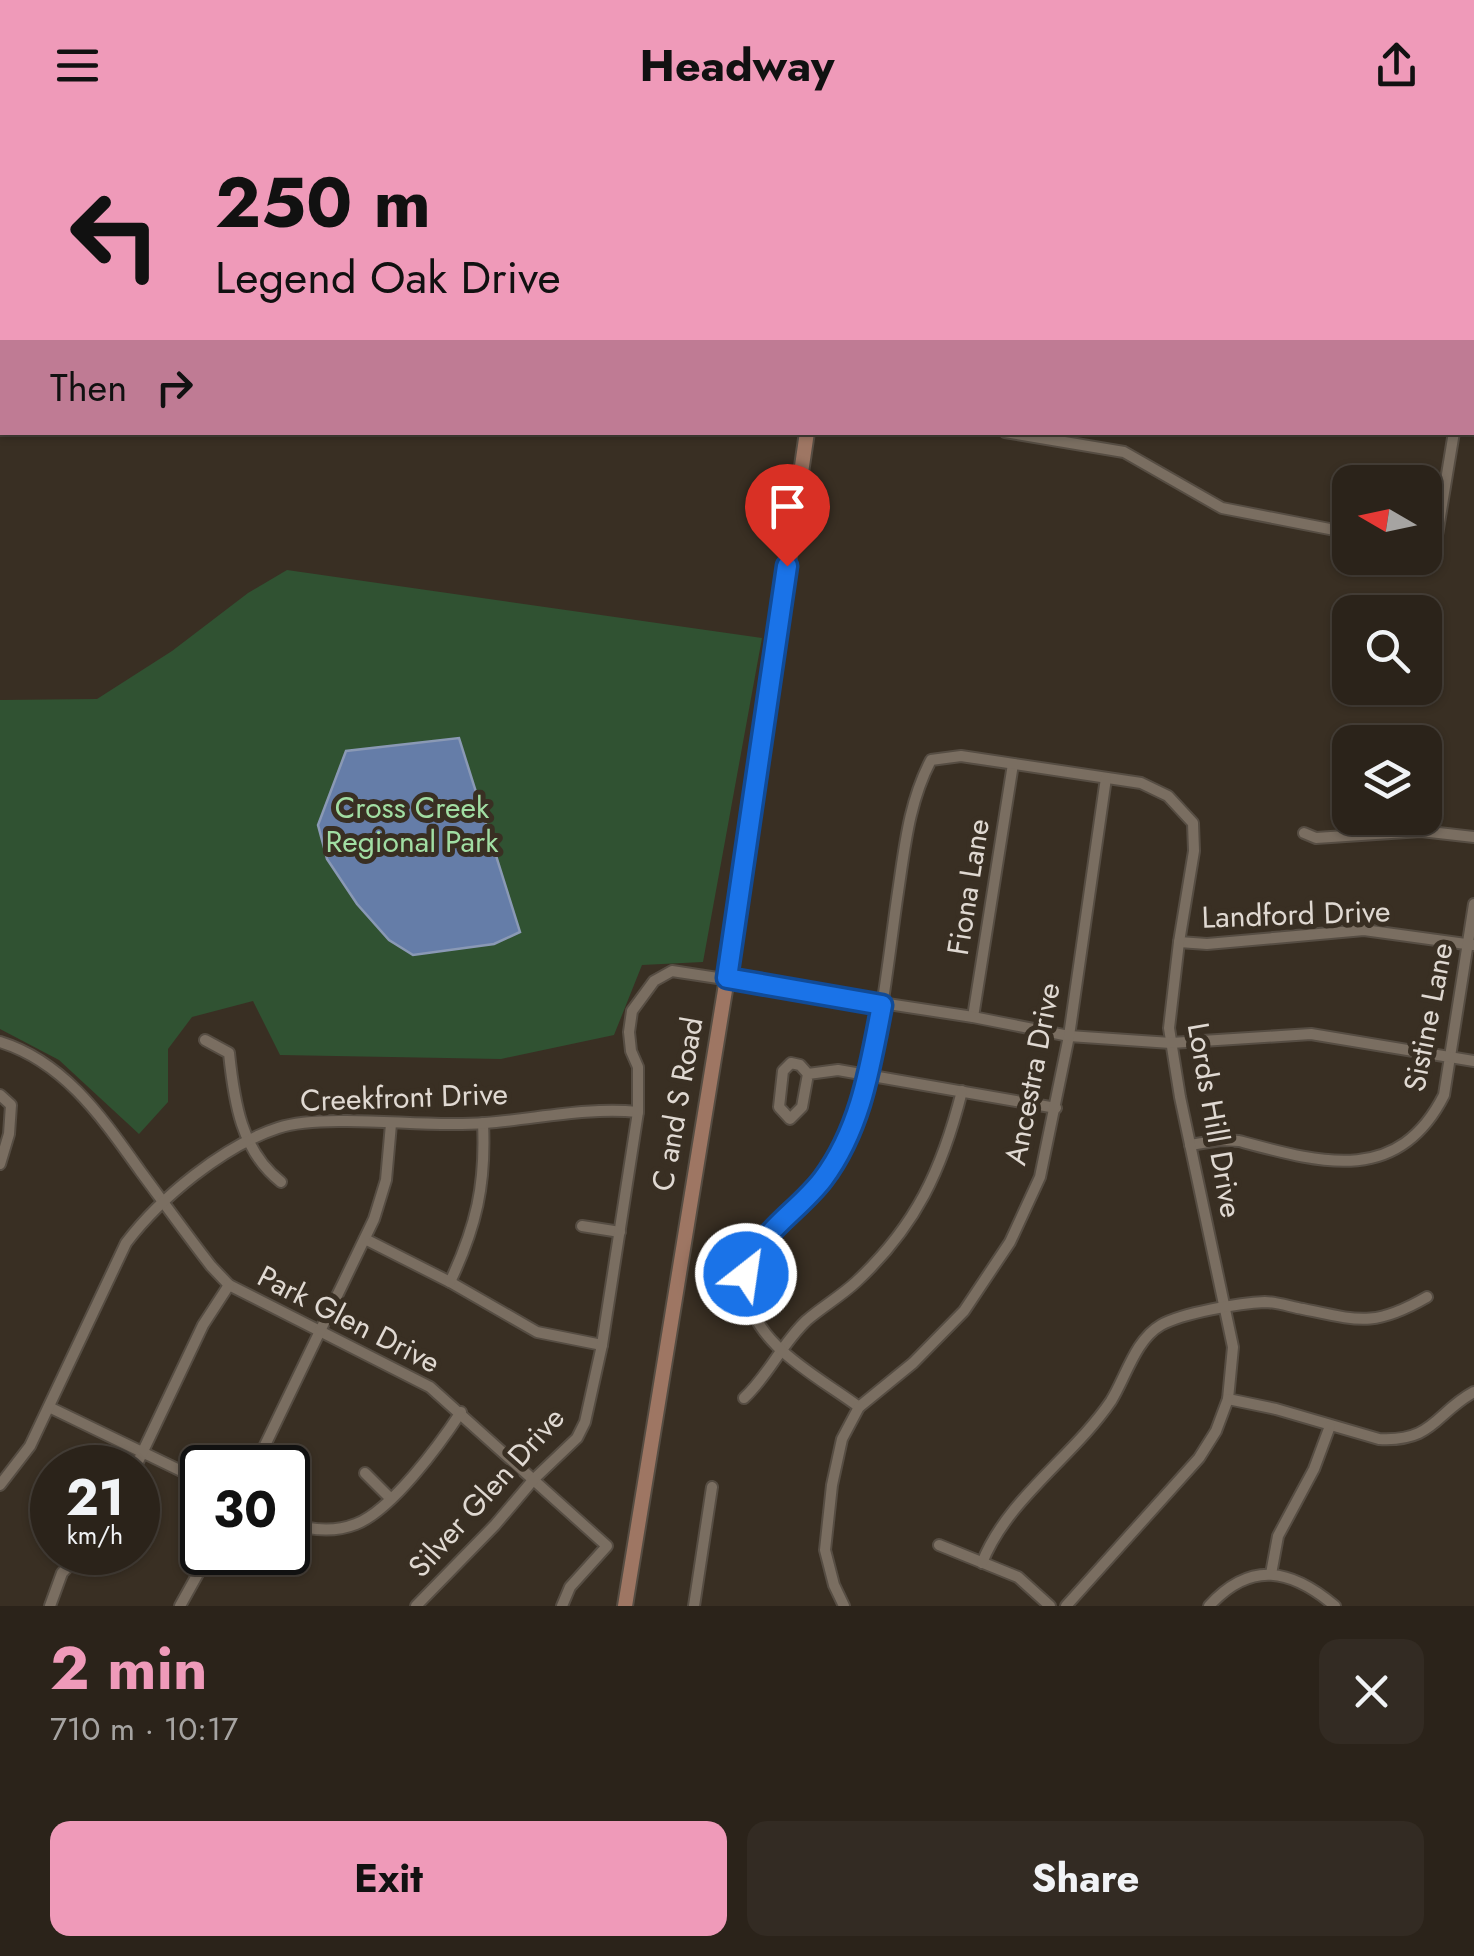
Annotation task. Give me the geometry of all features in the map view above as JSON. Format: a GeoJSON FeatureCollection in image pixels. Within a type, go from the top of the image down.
{"type":"FeatureCollection","features":[{"type":"Feature","properties":{"kind":"main road","name":"C and S Road"},"geometry":{"type":"LineString","coordinates":[[625,1606],[727,978],[807,435]]}},
{"type":"Feature","properties":{"kind":"street"},"geometry":{"type":"LineString","coordinates":[[1023,435],[1124,452],[1222,508],[1332,529]]}},
{"type":"Feature","properties":{"kind":"street"},"geometry":{"type":"LineString","coordinates":[[1442,505],[1454,435]]}},
{"type":"Feature","properties":{"kind":"street","name":"Lords Hill Drive"},"geometry":{"type":"LineString","coordinates":[[882,1005],[910,810],[931,760],[961,756],[1141,783],[1168,796],[1193,823],[1194,851],[1171,1003],[1171,1043],[1232,1347],[1228,1399]]}},
{"type":"Feature","properties":{"kind":"street","name":"Fiona Lane"},"geometry":{"type":"LineString","coordinates":[[974,1017],[1013,764]]}},
{"type":"Feature","properties":{"kind":"street","name":"Ancestra Drive"},"geometry":{"type":"LineString","coordinates":[[841,1605],[828,1566],[825,1527],[842,1439],[859,1408],[947,1332],[987,1280],[1040,1177],[1068,1036],[1106,778]]}},
{"type":"Feature","properties":{"kind":"street"},"geometry":{"type":"LineString","coordinates":[[1304,832],[1316,838],[1421,830],[1474,837]]}},
{"type":"Feature","properties":{"kind":"street","name":"Sistine Lane"},"geometry":{"type":"LineString","coordinates":[[1190,1145],[1221,1140],[1353,1163],[1374,1160],[1410,1142],[1426,1126],[1444,1096],[1471,944],[1474,904]]}},
{"type":"Feature","properties":{"kind":"street","name":"Landford Drive"},"geometry":{"type":"LineString","coordinates":[[1179,942],[1207,944],[1364,930],[1471,944]]}},
{"type":"Feature","properties":{"kind":"street","name":"Silver Glen Drive"},"geometry":{"type":"LineString","coordinates":[[416,1606],[577,1438],[585,1422],[602,1345],[638,1112],[638,1068],[629,1032],[632,1011],[654,982],[672,972],[727,978]]}},
{"type":"Feature","properties":{"kind":"street"},"geometry":{"type":"LineString","coordinates":[[727,978],[1068,1036],[1171,1043],[1312,1034],[1474,1061]]}},
{"type":"Feature","properties":{"kind":"street"},"geometry":{"type":"LineString","coordinates":[[859,1408],[761,1330],[750,1311],[746,1274],[762,1240],[810,1196],[834,1162],[859,1110],[882,1005]]}},
{"type":"Feature","properties":{"kind":"street"},"geometry":{"type":"LineString","coordinates":[[205,1040],[229,1053],[234,1104],[248,1140],[264,1168],[281,1182]]}},
{"type":"Feature","properties":{"kind":"street","name":"Park Glen Drive"},"geometry":{"type":"LineString","coordinates":[[0,1042],[32,1055],[65,1079],[96,1110],[229,1285],[430,1387],[607,1546],[570,1587],[562,1606]]}},
{"type":"Feature","properties":{"kind":"street"},"geometry":{"type":"LineString","coordinates":[[791,1063],[800,1065],[808,1074],[802,1107],[790,1118],[779,1107],[782,1071],[791,1063]]}},
{"type":"Feature","properties":{"kind":"street"},"geometry":{"type":"LineString","coordinates":[[808,1074],[838,1070],[1056,1108]]}},
{"type":"Feature","properties":{"kind":"street"},"geometry":{"type":"LineString","coordinates":[[744,1398],[806,1322],[854,1285],[906,1226],[942,1163],[962,1091]]}},
{"type":"Feature","properties":{"kind":"street"},"geometry":{"type":"LineString","coordinates":[[0,1095],[11,1105],[0,1164]]}},
{"type":"Feature","properties":{"kind":"street","name":"Creekfront Drive"},"geometry":{"type":"LineString","coordinates":[[0,1485],[30,1446],[126,1243],[187,1181],[248,1140],[281,1127],[340,1121],[482,1124],[576,1111],[638,1112]]}},
{"type":"Feature","properties":{"kind":"street"},"geometry":{"type":"LineString","coordinates":[[265,1445],[365,1239],[386,1180],[391,1124]]}},
{"type":"Feature","properties":{"kind":"street"},"geometry":{"type":"LineString","coordinates":[[450,1282],[469,1242],[481,1195],[485,1165],[482,1124]]}},
{"type":"Feature","properties":{"kind":"street"},"geometry":{"type":"LineString","coordinates":[[582,1226],[620,1232]]}},
{"type":"Feature","properties":{"kind":"street"},"geometry":{"type":"LineString","coordinates":[[365,1239],[537,1332],[602,1345]]}},
{"type":"Feature","properties":{"kind":"street"},"geometry":{"type":"LineString","coordinates":[[145,1445],[202,1326],[229,1285]]}},
{"type":"Feature","properties":{"kind":"street"},"geometry":{"type":"LineString","coordinates":[[982,1562],[996,1536],[1107,1407],[1145,1339],[1158,1326],[1223,1303],[1266,1302],[1359,1320],[1378,1320],[1398,1314],[1427,1297]]}},
{"type":"Feature","properties":{"kind":"street"},"geometry":{"type":"LineString","coordinates":[[1066,1606],[1199,1458],[1228,1399],[1380,1440],[1414,1436],[1434,1426],[1474,1392]]}},
{"type":"Feature","properties":{"kind":"street"},"geometry":{"type":"LineString","coordinates":[[49,1407],[128,1445]]}},
{"type":"Feature","properties":{"kind":"street"},"geometry":{"type":"LineString","coordinates":[[310,1529],[355,1524],[375,1513],[435,1450],[461,1412]]}},
{"type":"Feature","properties":{"kind":"street"},"geometry":{"type":"LineString","coordinates":[[1271,1574],[1278,1536],[1314,1469],[1330,1426]]}},
{"type":"Feature","properties":{"kind":"street"},"geometry":{"type":"LineString","coordinates":[[365,1472],[390,1498]]}},
{"type":"Feature","properties":{"kind":"street"},"geometry":{"type":"LineString","coordinates":[[694,1606],[712,1487]]}},
{"type":"Feature","properties":{"kind":"street"},"geometry":{"type":"LineString","coordinates":[[939,1544],[1018,1577],[1050,1606]]}},
{"type":"Feature","properties":{"kind":"street"},"geometry":{"type":"LineString","coordinates":[[1209,1606],[1228,1587],[1253,1576],[1271,1574],[1292,1577],[1314,1588],[1335,1606]]}},
{"type":"Feature","properties":{"kind":"street"},"geometry":{"type":"LineString","coordinates":[[50,1606],[61,1575]]}},
{"type":"Feature","properties":{"kind":"street"},"geometry":{"type":"LineString","coordinates":[[180,1606],[197,1575]]}},
{"type":"Feature","properties":{"kind":"street"},"geometry":{"type":"LineString","coordinates":[[428,1596],[438,1606]]}},
{"type":"Feature","properties":{"kind":"green space","name":"Cross Creek Regional Park"},"geometry":{"type":"Polygon","coordinates":[[[287,570],[762,638],[703,962],[642,965],[614,1035],[501,1059],[280,1055],[253,1001],[192,1017],[168,1049],[168,1102],[139,1134],[59,1060],[0,1029],[0,700],[97,699],[287,570]]]}},
{"type":"Feature","properties":{"kind":"water"},"geometry":{"type":"Polygon","coordinates":[[[459,738],[520,932],[494,944],[413,955],[389,940],[357,904],[327,859],[318,825],[346,751],[459,738]]]}},
{"type":"Feature","properties":{"kind":"route"},"geometry":{"type":"LineString","coordinates":[[746,1274],[762,1240],[810,1196],[842,1150],[859,1110],[882,1005],[727,978],[787,566]]}}]}
